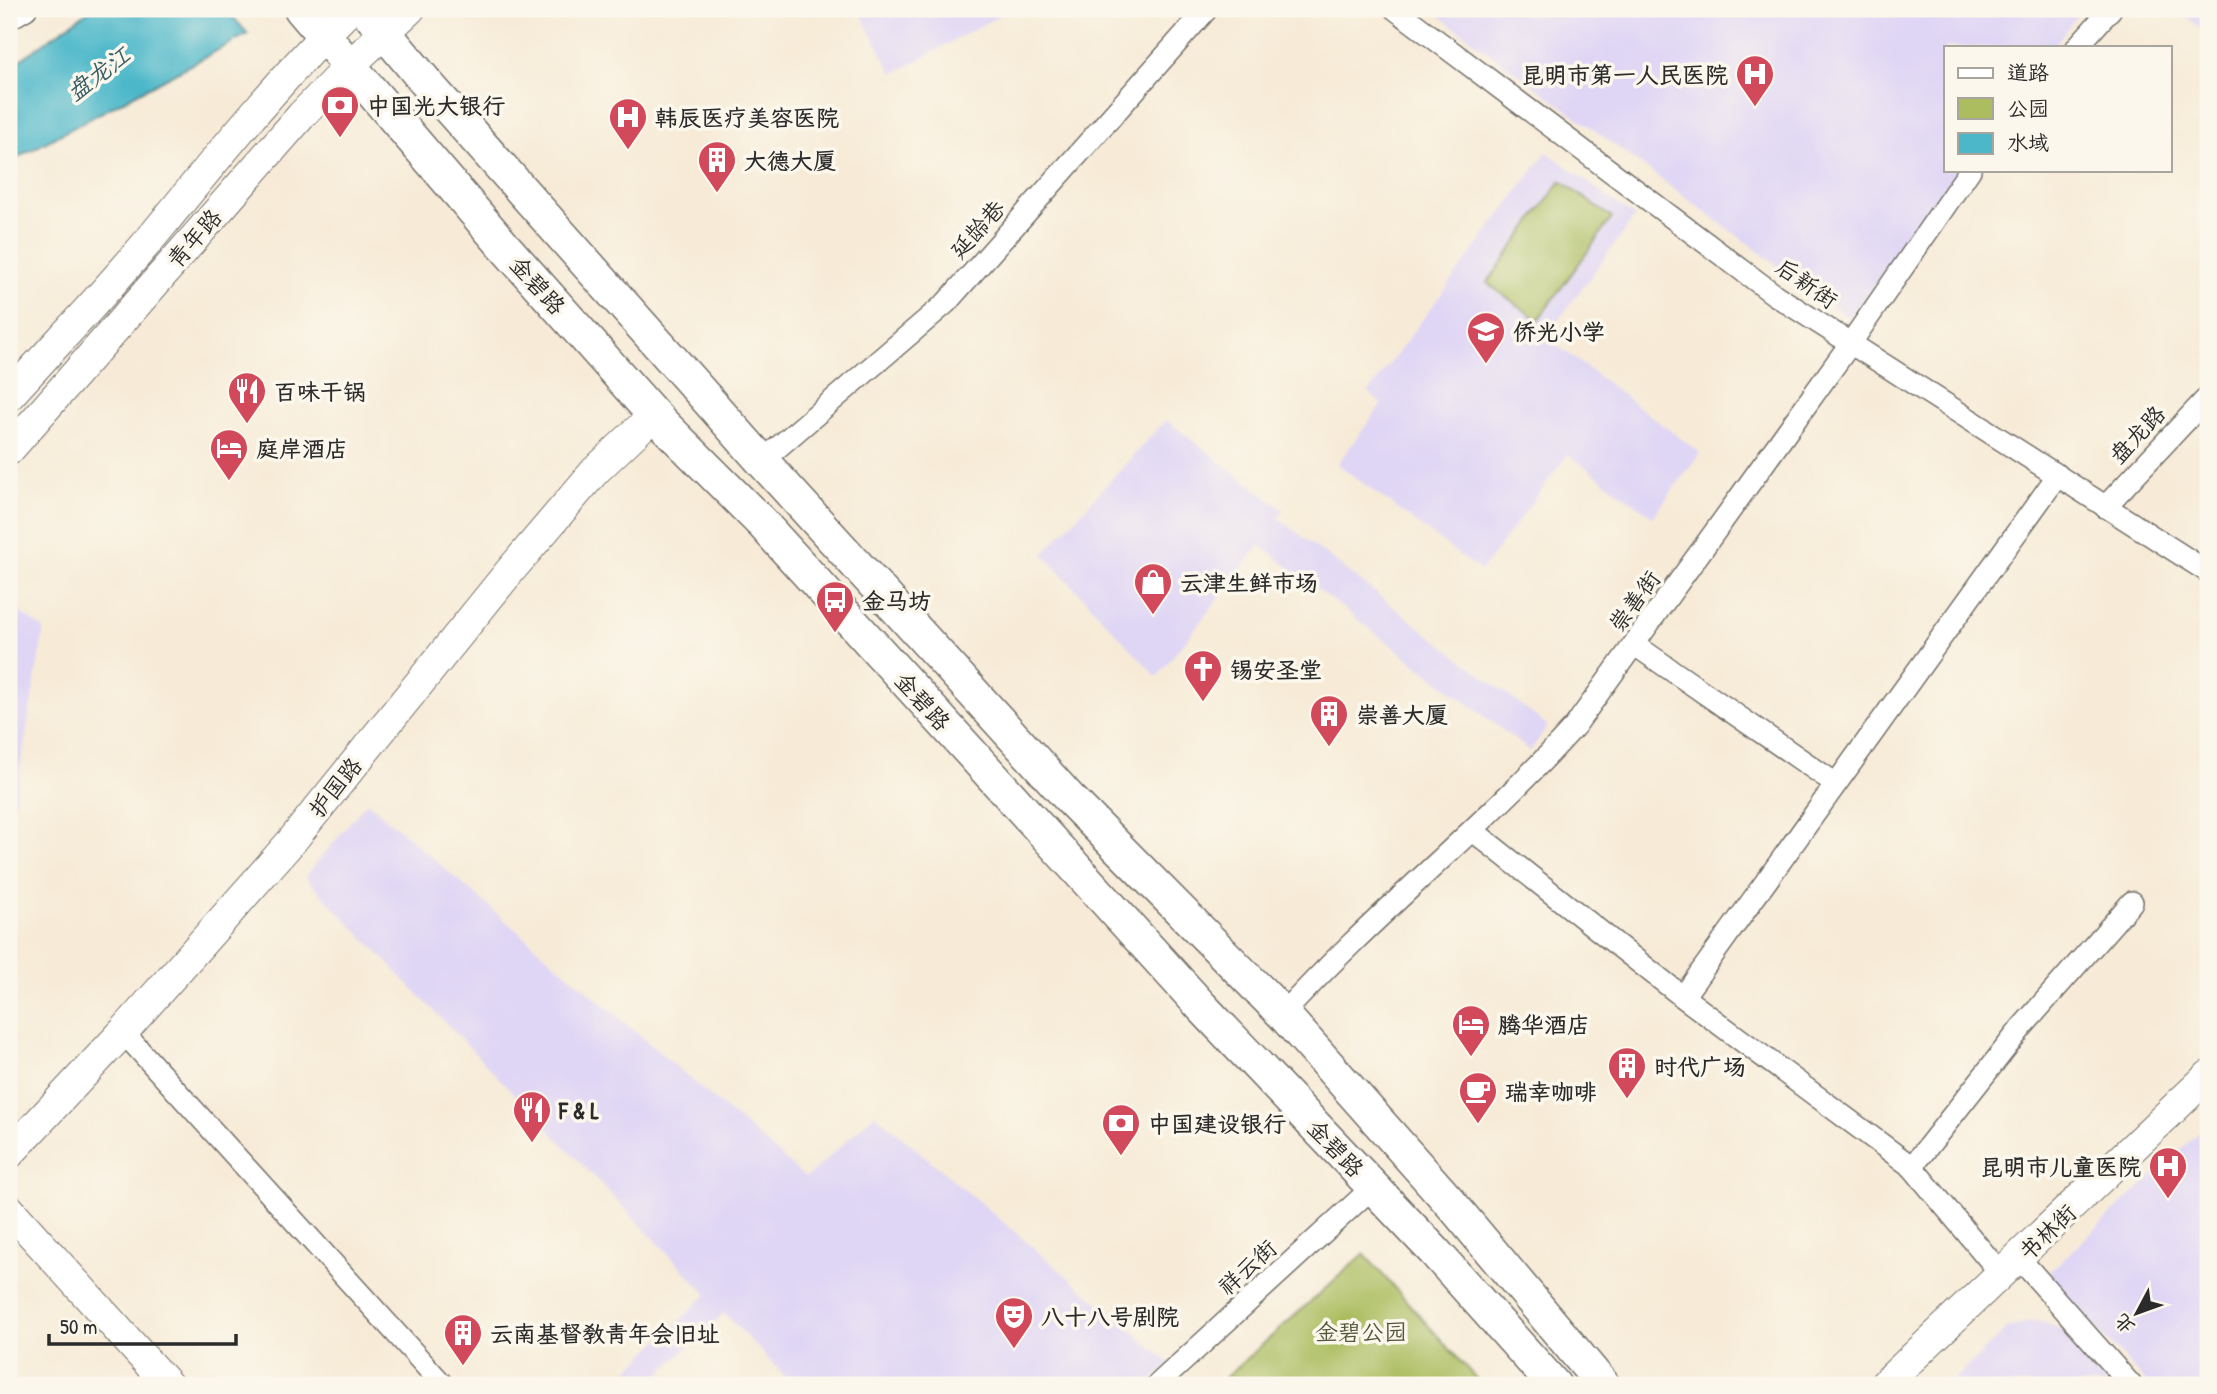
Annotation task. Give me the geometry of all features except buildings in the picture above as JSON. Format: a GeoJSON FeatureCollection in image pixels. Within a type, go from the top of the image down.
{"type":"FeatureCollection","features":[{"type":"Feature","properties":{"kind":"main road","name":"金碧路"},"geometry":{"type":"LineString","coordinates":[[301,9],[503,245],[654,415],[762,523],[1202,1007],[1373,1186],[1554,1385]]}},
{"type":"Feature","properties":{"kind":"main road","name":"金碧路"},"geometry":{"type":"LineString","coordinates":[[375,20],[429,86],[762,461],[1070,799],[1283,1014],[1454,1207],[1603,1385]]}},
{"type":"Feature","properties":{"kind":"street"},"geometry":{"type":"LineString","coordinates":[[9,19],[26,9]]}},
{"type":"Feature","properties":{"kind":"street","name":"青年路"},"geometry":{"type":"LineString","coordinates":[[9,396],[164,222],[193,184],[324,35],[350,9]]}},
{"type":"Feature","properties":{"kind":"street","name":"青年路"},"geometry":{"type":"LineString","coordinates":[[9,450],[301,116],[350,65],[375,20],[410,9]]}},
{"type":"Feature","properties":{"kind":"street","name":"延龄巷"},"geometry":{"type":"LineString","coordinates":[[762,461],[946,303],[1207,9]]}},
{"type":"Feature","properties":{"kind":"street","name":"后新街"},"geometry":{"type":"LineString","coordinates":[[1395,9],[1775,295],[2208,572]]}},
{"type":"Feature","properties":{"kind":"street"},"geometry":{"type":"LineString","coordinates":[[2078,46],[2111,9]]}},
{"type":"Feature","properties":{"kind":"street","name":"崇善街"},"geometry":{"type":"LineString","coordinates":[[1283,1014],[1317,976],[1540,765],[1574,726],[1850,344],[1969,172]]}},
{"type":"Feature","properties":{"kind":"street","name":"盘龙路"},"geometry":{"type":"LineString","coordinates":[[2105,507],[2208,397]]}},
{"type":"Feature","properties":{"kind":"street","name":"护国路"},"geometry":{"type":"LineString","coordinates":[[9,1154],[123,1032],[290,842],[595,471],[654,415]]}},
{"type":"Feature","properties":{"kind":"street"},"geometry":{"type":"LineString","coordinates":[[1683,997],[2059,475]]}},
{"type":"Feature","properties":{"kind":"street"},"geometry":{"type":"LineString","coordinates":[[1635,645],[1836,784]]}},
{"type":"Feature","properties":{"kind":"street"},"geometry":{"type":"LineString","coordinates":[[1472,830],[1683,997],[1912,1167],[2131,1385]]}},
{"type":"Feature","properties":{"kind":"street"},"geometry":{"type":"LineString","coordinates":[[1912,1167],[2022,1027],[2132,902]]}},
{"type":"Feature","properties":{"kind":"street"},"geometry":{"type":"LineString","coordinates":[[123,1032],[443,1385]]}},
{"type":"Feature","properties":{"kind":"street","name":"书林街"},"geometry":{"type":"LineString","coordinates":[[1884,1385],[2208,1076]]}},
{"type":"Feature","properties":{"kind":"street","name":"祥云街"},"geometry":{"type":"LineString","coordinates":[[1157,1385],[1373,1186]]}},
{"type":"Feature","properties":{"kind":"street"},"geometry":{"type":"LineString","coordinates":[[9,1209],[168,1385]]}},
{"type":"Feature","properties":{"kind":"shaded area"},"geometry":{"type":"Polygon","coordinates":[[[858,9],[1011,9],[893,74],[858,9]]]}},
{"type":"Feature","properties":{"kind":"shaded area","name":"昆明市第一人民医院"},"geometry":{"type":"Polygon","coordinates":[[[1430,9],[2082,9],[2054,46],[1944,46],[1944,172],[1958,172],[1849,318],[1430,9]]]}},
{"type":"Feature","properties":{"kind":"shaded area"},"geometry":{"type":"Polygon","coordinates":[[[2179,9],[2208,9],[2208,36],[2179,9]]]}},
{"type":"Feature","properties":{"kind":"shaded area","name":"侨光小学"},"geometry":{"type":"Polygon","coordinates":[[[1547,152],[1635,217],[1546,337],[1700,453],[1653,517],[1568,454],[1481,571],[1337,464],[1382,404],[1368,393],[1547,152]]]}},
{"type":"Feature","properties":{"kind":"shaded area","name":"云津生鲜市场"},"geometry":{"type":"Polygon","coordinates":[[[1166,420],[1283,510],[1278,518],[1548,726],[1530,751],[1260,545],[1157,677],[1043,554],[1166,420]]]}},
{"type":"Feature","properties":{"kind":"shaded area"},"geometry":{"type":"Polygon","coordinates":[[[9,605],[44,629],[9,820],[9,605]]]}},
{"type":"Feature","properties":{"kind":"shaded area"},"geometry":{"type":"Polygon","coordinates":[[[367,802],[806,1178],[875,1114],[1171,1364],[1145,1385],[793,1385],[724,1313],[648,1385],[613,1385],[707,1294],[305,877],[367,802]]]}},
{"type":"Feature","properties":{"kind":"shaded area","name":"昆明市儿童医院"},"geometry":{"type":"Polygon","coordinates":[[[2208,1124],[2208,1385],[2149,1385],[2046,1275],[2208,1124]]]}},
{"type":"Feature","properties":{"kind":"shaded area"},"geometry":{"type":"Polygon","coordinates":[[[2037,1320],[2068,1333],[2117,1385],[1948,1385],[2008,1328],[2037,1320]]]}},
{"type":"Feature","properties":{"kind":"green space"},"geometry":{"type":"Polygon","coordinates":[[[1561,181],[1612,218],[1538,320],[1487,283],[1561,181]]]}},
{"type":"Feature","properties":{"kind":"green space","name":"金碧公园"},"geometry":{"type":"Polygon","coordinates":[[[1364,1254],[1482,1385],[1217,1385],[1364,1254]]]}},
{"type":"Feature","properties":{"kind":"water","name":"盘龙江"},"geometry":{"type":"Polygon","coordinates":[[[91,9],[226,9],[248,34],[9,162],[9,68],[91,9]]]}},
{"type":"Feature","properties":{"kind":"place","name":"昆明市第一人民医院"},"geometry":{"type":"Point","coordinates":[1755,108]}},
{"type":"Feature","properties":{"kind":"place","name":"中国光大银行"},"geometry":{"type":"Point","coordinates":[340,139]}},
{"type":"Feature","properties":{"kind":"place","name":"韩辰医疗美容医院"},"geometry":{"type":"Point","coordinates":[628,151]}},
{"type":"Feature","properties":{"kind":"place","name":"大德大厦"},"geometry":{"type":"Point","coordinates":[717,194]}},
{"type":"Feature","properties":{"kind":"place","name":"侨光小学"},"geometry":{"type":"Point","coordinates":[1486,365]}},
{"type":"Feature","properties":{"kind":"place","name":"百味干锅"},"geometry":{"type":"Point","coordinates":[247,425]}},
{"type":"Feature","properties":{"kind":"place","name":"庭岸酒店"},"geometry":{"type":"Point","coordinates":[229,482]}},
{"type":"Feature","properties":{"kind":"place","name":"云津生鲜市场"},"geometry":{"type":"Point","coordinates":[1153,616]}},
{"type":"Feature","properties":{"kind":"place","name":"金马坊"},"geometry":{"type":"Point","coordinates":[835,634]}},
{"type":"Feature","properties":{"kind":"place","name":"锡安圣堂"},"geometry":{"type":"Point","coordinates":[1203,703]}},
{"type":"Feature","properties":{"kind":"place","name":"崇善大厦"},"geometry":{"type":"Point","coordinates":[1329,748]}},
{"type":"Feature","properties":{"kind":"place","name":"腾华酒店"},"geometry":{"type":"Point","coordinates":[1471,1058]}},
{"type":"Feature","properties":{"kind":"place","name":"时代广场"},"geometry":{"type":"Point","coordinates":[1627,1100]}},
{"type":"Feature","properties":{"kind":"place","name":"瑞幸咖啡"},"geometry":{"type":"Point","coordinates":[1478,1125]}},
{"type":"Feature","properties":{"kind":"place","name":"F & L"},"geometry":{"type":"Point","coordinates":[532,1144]}},
{"type":"Feature","properties":{"kind":"place","name":"中国建设银行"},"geometry":{"type":"Point","coordinates":[1121,1157]}},
{"type":"Feature","properties":{"kind":"place","name":"昆明市儿童医院"},"geometry":{"type":"Point","coordinates":[2168,1200]}},
{"type":"Feature","properties":{"kind":"place","name":"八十八号剧院"},"geometry":{"type":"Point","coordinates":[1014,1350]}},
{"type":"Feature","properties":{"kind":"place","name":"云南基督教青年会旧址"},"geometry":{"type":"Point","coordinates":[463,1367]}}]}
